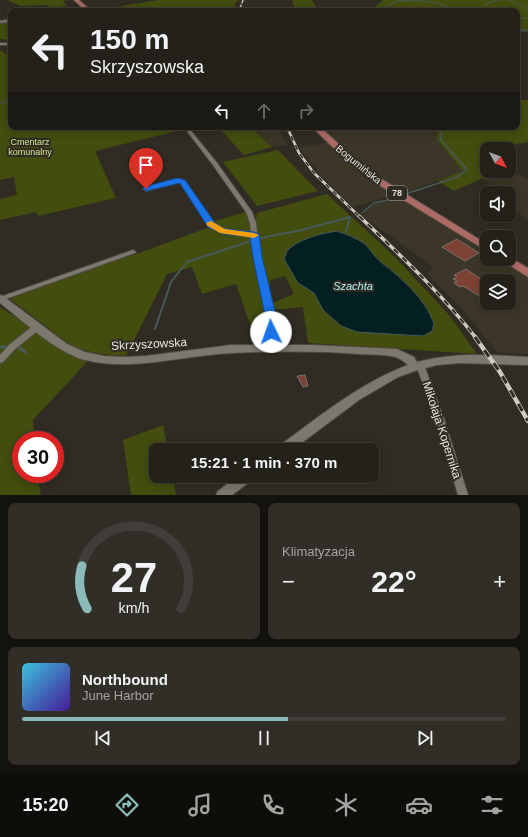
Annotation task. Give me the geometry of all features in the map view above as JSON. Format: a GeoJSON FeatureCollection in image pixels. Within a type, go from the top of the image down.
{"type":"FeatureCollection","features":[{"type":"Feature","properties":{"kind":"main road"},"geometry":{"type":"LineString","coordinates":[[76,0],[86,8]]}},
{"type":"Feature","properties":{"kind":"main road","name":"Bogumińska"},"geometry":{"type":"LineString","coordinates":[[319,130],[348,157],[377,180],[480,244]]}},
{"type":"Feature","properties":{"kind":"main road"},"geometry":{"type":"LineString","coordinates":[[516,266],[528,273]]}},
{"type":"Feature","properties":{"kind":"street"},"geometry":{"type":"LineString","coordinates":[[189,130],[192,136],[215,164],[249,212],[253,223],[257,257],[272,320],[270,348]]}},
{"type":"Feature","properties":{"kind":"street"},"geometry":{"type":"LineString","coordinates":[[146,189],[182,181],[212,225],[223,231],[254,234]]}},
{"type":"Feature","properties":{"kind":"street","name":"Skrzyszowska"},"geometry":{"type":"LineString","coordinates":[[1,299],[133,252]]}},
{"type":"Feature","properties":{"kind":"street","name":"Skrzyszowska"},"geometry":{"type":"LineString","coordinates":[[1,299],[37,327],[73,352],[108,360],[141,360],[228,349],[270,348],[365,350],[397,354],[410,360],[418,366]]}},
{"type":"Feature","properties":{"kind":"street"},"geometry":{"type":"LineString","coordinates":[[0,360],[12,347],[37,327]]}},
{"type":"Feature","properties":{"kind":"street"},"geometry":{"type":"LineString","coordinates":[[293,443],[369,389],[418,366],[456,359],[528,361]]}},
{"type":"Feature","properties":{"kind":"street","name":"Mikołaja Kopernika"},"geometry":{"type":"LineString","coordinates":[[418,366],[440,419],[462,495]]}},
{"type":"Feature","properties":{"kind":"street"},"geometry":{"type":"LineString","coordinates":[[222,495],[238,483]]}},
{"type":"Feature","properties":{"kind":"shaded area"},"geometry":{"type":"Polygon","coordinates":[[[253,130],[280,130],[287,145],[272,147],[253,130]]]}},
{"type":"Feature","properties":{"kind":"shaded area"},"geometry":{"type":"Polygon","coordinates":[[[324,130],[438,130],[437,140],[464,172],[406,192],[353,207],[320,175],[299,148],[334,141],[324,130]]]}},
{"type":"Feature","properties":{"kind":"shaded area"},"geometry":{"type":"Polygon","coordinates":[[[516,172],[528,180],[528,219],[516,212],[516,186],[494,186],[483,179],[516,178],[516,172]]]}},
{"type":"Feature","properties":{"kind":"shaded area"},"geometry":{"type":"Polygon","coordinates":[[[391,199],[400,199],[480,247],[480,266],[510,266],[528,277],[528,354],[497,352],[463,310],[427,273],[434,267],[362,216],[373,205],[391,199]]]}},
{"type":"Feature","properties":{"kind":"green space"},"geometry":{"type":"Polygon","coordinates":[[[8,0],[72,0],[63,1],[67,6],[50,8],[48,5],[20,6],[8,0]]]}},
{"type":"Feature","properties":{"kind":"green space"},"geometry":{"type":"Polygon","coordinates":[[[158,0],[239,0],[235,3],[235,8],[109,8],[158,0]]]}},
{"type":"Feature","properties":{"kind":"green space"},"geometry":{"type":"Polygon","coordinates":[[[292,0],[312,0],[316,7],[304,7],[294,8],[292,0]]]}},
{"type":"Feature","properties":{"kind":"green space"},"geometry":{"type":"Polygon","coordinates":[[[383,0],[528,0],[528,30],[520,31],[520,8],[375,7],[383,0]]]}},
{"type":"Feature","properties":{"kind":"green space"},"geometry":{"type":"Polygon","coordinates":[[[8,21],[8,40],[0,39],[0,22],[8,21]]]}},
{"type":"Feature","properties":{"kind":"green space"},"geometry":{"type":"Polygon","coordinates":[[[0,51],[2,51],[8,56],[8,101],[0,102],[0,51]]]}},
{"type":"Feature","properties":{"kind":"green space"},"geometry":{"type":"Polygon","coordinates":[[[520,100],[528,100],[528,142],[516,144],[516,142],[480,142],[480,178],[483,178],[454,191],[438,181],[463,171],[437,140],[438,130],[520,130],[520,100]]]}},
{"type":"Feature","properties":{"kind":"green space","name":"Cmentarz komunalny"},"geometry":{"type":"Polygon","coordinates":[[[8,102],[8,130],[178,130],[95,151],[116,198],[38,216],[36,212],[0,220],[0,199],[17,195],[14,177],[0,180],[0,103],[8,102]]]}},
{"type":"Feature","properties":{"kind":"green space"},"geometry":{"type":"Polygon","coordinates":[[[221,130],[253,130],[272,147],[244,155],[221,130]]]}},
{"type":"Feature","properties":{"kind":"green space"},"geometry":{"type":"Polygon","coordinates":[[[278,150],[318,191],[257,206],[223,162],[278,150]]]}},
{"type":"Feature","properties":{"kind":"green space"},"geometry":{"type":"Polygon","coordinates":[[[327,194],[396,258],[449,315],[477,354],[308,343],[303,307],[272,310],[270,304],[294,294],[285,276],[270,280],[270,292],[267,294],[257,243],[257,213],[327,194]],[[337,231],[287,251],[284,259],[298,283],[314,293],[323,310],[341,326],[378,334],[404,334],[429,310],[411,288],[390,268],[381,262],[364,244],[337,231]]]}},
{"type":"Feature","properties":{"kind":"green space"},"geometry":{"type":"Polygon","coordinates":[[[245,212],[252,232],[223,230],[212,222],[245,212]]]}},
{"type":"Feature","properties":{"kind":"green space"},"geometry":{"type":"Polygon","coordinates":[[[210,227],[221,233],[251,237],[268,320],[264,340],[256,341],[236,284],[202,294],[192,267],[167,274],[126,356],[97,353],[83,350],[69,344],[10,299],[18,294],[210,227]]]}},
{"type":"Feature","properties":{"kind":"green space"},"geometry":{"type":"Polygon","coordinates":[[[0,307],[87,362],[33,420],[34,431],[12,431],[12,483],[39,483],[41,495],[0,495],[0,307]]]}},
{"type":"Feature","properties":{"kind":"green space"},"geometry":{"type":"Polygon","coordinates":[[[163,425],[167,443],[149,443],[149,483],[174,483],[176,495],[131,495],[123,440],[163,425]]]}},
{"type":"Feature","properties":{"kind":"water","name":"Szachta"},"geometry":{"type":"Polygon","coordinates":[[[337,231],[355,238],[365,244],[380,261],[419,297],[434,323],[432,331],[423,336],[357,332],[341,326],[323,310],[314,293],[298,283],[284,259],[287,251],[297,243],[318,235],[337,231]]]}},
{"type":"Feature","properties":{"kind":"building"},"geometry":{"type":"Polygon","coordinates":[[[457,239],[479,253],[465,261],[442,247],[457,239]]]}},
{"type":"Feature","properties":{"kind":"building"},"geometry":{"type":"Polygon","coordinates":[[[466,269],[480,278],[480,296],[463,286],[460,287],[454,283],[457,281],[453,279],[457,277],[454,275],[466,269]]]}},
{"type":"Feature","properties":{"kind":"building"},"geometry":{"type":"Polygon","coordinates":[[[305,375],[308,386],[303,387],[297,376],[305,375]]]}},
{"type":"Feature","properties":{"kind":"waterway"},"geometry":{"type":"LineString","coordinates":[[385,8],[397,1],[410,0],[437,3],[451,8]]}},
{"type":"Feature","properties":{"kind":"waterway"},"geometry":{"type":"LineString","coordinates":[[483,8],[488,3],[498,0]]}},
{"type":"Feature","properties":{"kind":"waterway"},"geometry":{"type":"LineString","coordinates":[[509,0],[528,9]]}},
{"type":"Feature","properties":{"kind":"waterway"},"geometry":{"type":"LineString","coordinates":[[520,18],[528,18]]}},
{"type":"Feature","properties":{"kind":"waterway"},"geometry":{"type":"LineString","coordinates":[[0,23],[8,24]]}},
{"type":"Feature","properties":{"kind":"waterway"},"geometry":{"type":"LineString","coordinates":[[520,30],[528,31]]}},
{"type":"Feature","properties":{"kind":"waterway"},"geometry":{"type":"LineString","coordinates":[[520,31],[526,31]]}},
{"type":"Feature","properties":{"kind":"waterway"},"geometry":{"type":"LineString","coordinates":[[0,103],[8,101]]}},
{"type":"Feature","properties":{"kind":"waterway"},"geometry":{"type":"LineString","coordinates":[[405,194],[455,178],[467,170],[441,140],[442,130]]}},
{"type":"Feature","properties":{"kind":"waterway"},"geometry":{"type":"LineString","coordinates":[[362,213],[374,203],[397,198]]}},
{"type":"Feature","properties":{"kind":"waterway"},"geometry":{"type":"LineString","coordinates":[[261,238],[302,230],[350,217]]}},
{"type":"Feature","properties":{"kind":"waterway"},"geometry":{"type":"LineString","coordinates":[[346,231],[350,217]]}},
{"type":"Feature","properties":{"kind":"waterway"},"geometry":{"type":"LineString","coordinates":[[155,329],[171,282],[187,262],[251,241]]}},
{"type":"Feature","properties":{"kind":"waterway"},"geometry":{"type":"LineString","coordinates":[[0,347],[6,347]]}},
{"type":"Feature","properties":{"kind":"waterway"},"geometry":{"type":"LineString","coordinates":[[18,347],[25,352]]}},
{"type":"Feature","properties":{"kind":"railway"},"geometry":{"type":"LineString","coordinates":[[240,8],[243,0]]}},
{"type":"Feature","properties":{"kind":"railway"},"geometry":{"type":"LineString","coordinates":[[288,130],[299,153],[314,173],[360,217]]}},
{"type":"Feature","properties":{"kind":"railway"},"geometry":{"type":"LineString","coordinates":[[359,216],[449,305],[476,338]]}},
{"type":"Feature","properties":{"kind":"railway"},"geometry":{"type":"LineString","coordinates":[[475,337],[500,372],[528,421]]}},
{"type":"Feature","properties":{"kind":"slow traffic"},"geometry":{"type":"LineString","coordinates":[[211,224],[223,231],[254,235]]}},
{"type":"Feature","properties":{"kind":"route"},"geometry":{"type":"LineString","coordinates":[[146,189],[182,181],[212,225],[223,231],[254,234],[257,257],[272,320],[271,332]]}}]}
